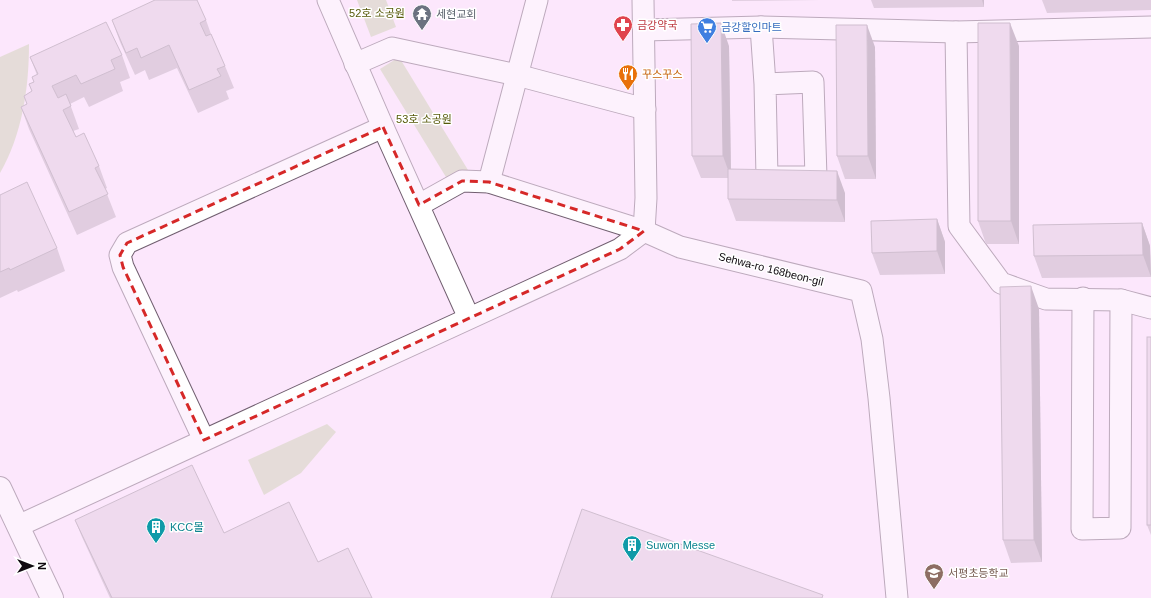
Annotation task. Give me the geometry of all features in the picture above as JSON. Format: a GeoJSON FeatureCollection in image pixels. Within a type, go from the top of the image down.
{"type":"FeatureCollection","features":[{"type":"Feature","properties":{"kind":"street"},"geometry":{"type":"LineString","coordinates":[[328,0],[383,128],[469,318]]}},
{"type":"Feature","properties":{"kind":"street"},"geometry":{"type":"LineString","coordinates":[[489,182],[537,0]]}},
{"type":"Feature","properties":{"kind":"street"},"geometry":{"type":"LineString","coordinates":[[18,526],[620,249],[644,231],[646,198],[643,0]]}},
{"type":"Feature","properties":{"kind":"street"},"geometry":{"type":"LineString","coordinates":[[644,30],[761,27],[956,32],[1151,27]]}},
{"type":"Feature","properties":{"kind":"street"},"geometry":{"type":"LineString","coordinates":[[761,27],[766,84],[767,177],[816,177],[813,82],[766,84]]}},
{"type":"Feature","properties":{"kind":"street"},"geometry":{"type":"LineString","coordinates":[[956,32],[958,226],[1001,283],[1046,299],[1083,298],[1122,300],[1151,308]]}},
{"type":"Feature","properties":{"kind":"street"},"geometry":{"type":"LineString","coordinates":[[355,64],[392,48],[517,75],[645,109]]}},
{"type":"Feature","properties":{"kind":"street"},"geometry":{"type":"LineString","coordinates":[[204,440],[123,267],[120,255],[127,243],[383,128]]}},
{"type":"Feature","properties":{"kind":"street"},"geometry":{"type":"LineString","coordinates":[[419,205],[462,181],[489,182],[644,231]]}},
{"type":"Feature","properties":{"kind":"street","name":"Sehwa-ro 168beon-gil"},"geometry":{"type":"LineString","coordinates":[[644,231],[680,247],[861,291],[872,339],[897,598]]}},
{"type":"Feature","properties":{"kind":"street"},"geometry":{"type":"LineString","coordinates":[[1083,298],[1082,529],[1120,528],[1122,300]]}},
{"type":"Feature","properties":{"kind":"street"},"geometry":{"type":"LineString","coordinates":[[0,488],[52,598]]}},
{"type":"Feature","properties":{"kind":"highlighted area"},"geometry":{"type":"Polygon","coordinates":[[[383,127],[419,205],[462,181],[489,182],[644,231],[620,249],[204,440],[123,267],[120,255],[127,243],[383,127]]]}},
{"type":"Feature","properties":{"kind":"green space","name":"52호 소공원"},"geometry":{"type":"Polygon","coordinates":[[[357,0],[386,0],[396,27],[371,37],[357,0]]]}},
{"type":"Feature","properties":{"kind":"green space"},"geometry":{"type":"Polygon","coordinates":[[[29,44],[28,77],[23,111],[14,143],[0,173],[0,57],[29,44]]]}},
{"type":"Feature","properties":{"kind":"green space","name":"53호 소공원"},"geometry":{"type":"Polygon","coordinates":[[[399,57],[468,170],[449,182],[380,69],[399,57]]]}},
{"type":"Feature","properties":{"kind":"green space"},"geometry":{"type":"Polygon","coordinates":[[[327,424],[336,432],[301,473],[264,495],[248,460],[327,424]]]}},
{"type":"Feature","properties":{"kind":"building"},"geometry":{"type":"Polygon","coordinates":[[[155,0],[197,0],[206,20],[200,23],[206,36],[211,34],[225,66],[217,69],[221,76],[189,90],[169,45],[141,58],[137,48],[126,53],[112,20],[155,0]]]}},
{"type":"Feature","properties":{"kind":"building"},"geometry":{"type":"Polygon","coordinates":[[[106,22],[122,55],[111,60],[115,69],[81,84],[76,75],[52,86],[58,98],[66,94],[71,106],[63,110],[76,137],[84,133],[99,166],[95,168],[108,194],[69,212],[21,107],[27,104],[24,96],[32,91],[29,84],[34,82],[32,77],[38,74],[30,57],[106,22]]]}},
{"type":"Feature","properties":{"kind":"building"},"geometry":{"type":"Polygon","coordinates":[[[721,23],[723,156],[692,156],[691,24],[721,23]]]}},
{"type":"Feature","properties":{"kind":"building"},"geometry":{"type":"Polygon","coordinates":[[[978,23],[1010,23],[1011,221],[978,221],[978,23]]]}},
{"type":"Feature","properties":{"kind":"building"},"geometry":{"type":"Polygon","coordinates":[[[836,25],[867,25],[868,156],[837,156],[836,25]]]}},
{"type":"Feature","properties":{"kind":"building"},"geometry":{"type":"Polygon","coordinates":[[[728,169],[837,171],[837,200],[728,199],[728,169]]]}},
{"type":"Feature","properties":{"kind":"building"},"geometry":{"type":"Polygon","coordinates":[[[27,182],[57,248],[10,270],[9,268],[0,272],[0,195],[27,182]]]}},
{"type":"Feature","properties":{"kind":"building"},"geometry":{"type":"Polygon","coordinates":[[[937,219],[937,251],[872,253],[871,221],[937,219]]]}},
{"type":"Feature","properties":{"kind":"building"},"geometry":{"type":"Polygon","coordinates":[[[1142,223],[1143,255],[1034,256],[1033,225],[1142,223]]]}},
{"type":"Feature","properties":{"kind":"building"},"geometry":{"type":"Polygon","coordinates":[[[1031,286],[1034,540],[1003,540],[1000,287],[1031,286]]]}},
{"type":"Feature","properties":{"kind":"building"},"geometry":{"type":"Polygon","coordinates":[[[1147,337],[1151,337],[1151,525],[1147,525],[1147,337]]]}},
{"type":"Feature","properties":{"kind":"building","name":"KCC몰"},"geometry":{"type":"Polygon","coordinates":[[[192,465],[224,533],[289,502],[318,562],[348,548],[372,598],[112,598],[75,520],[192,465]]]}},
{"type":"Feature","properties":{"kind":"building","name":"Suwon Messe"},"geometry":{"type":"Polygon","coordinates":[[[582,509],[823,595],[822,598],[551,598],[582,509]]]}},
{"type":"Feature","properties":{"kind":"place","name":"세현교회"},"geometry":{"type":"Point","coordinates":[422,31]}},
{"type":"Feature","properties":{"kind":"place","name":"금강약국"},"geometry":{"type":"Point","coordinates":[623,42]}},
{"type":"Feature","properties":{"kind":"place","name":"금강할인마트"},"geometry":{"type":"Point","coordinates":[707,44]}},
{"type":"Feature","properties":{"kind":"place","name":"꾸스꾸스"},"geometry":{"type":"Point","coordinates":[628,91]}},
{"type":"Feature","properties":{"kind":"place","name":"KCC몰"},"geometry":{"type":"Point","coordinates":[156,544]}},
{"type":"Feature","properties":{"kind":"place","name":"Suwon Messe"},"geometry":{"type":"Point","coordinates":[632,562]}},
{"type":"Feature","properties":{"kind":"place","name":"서평초등학교"},"geometry":{"type":"Point","coordinates":[934,590]}}]}
